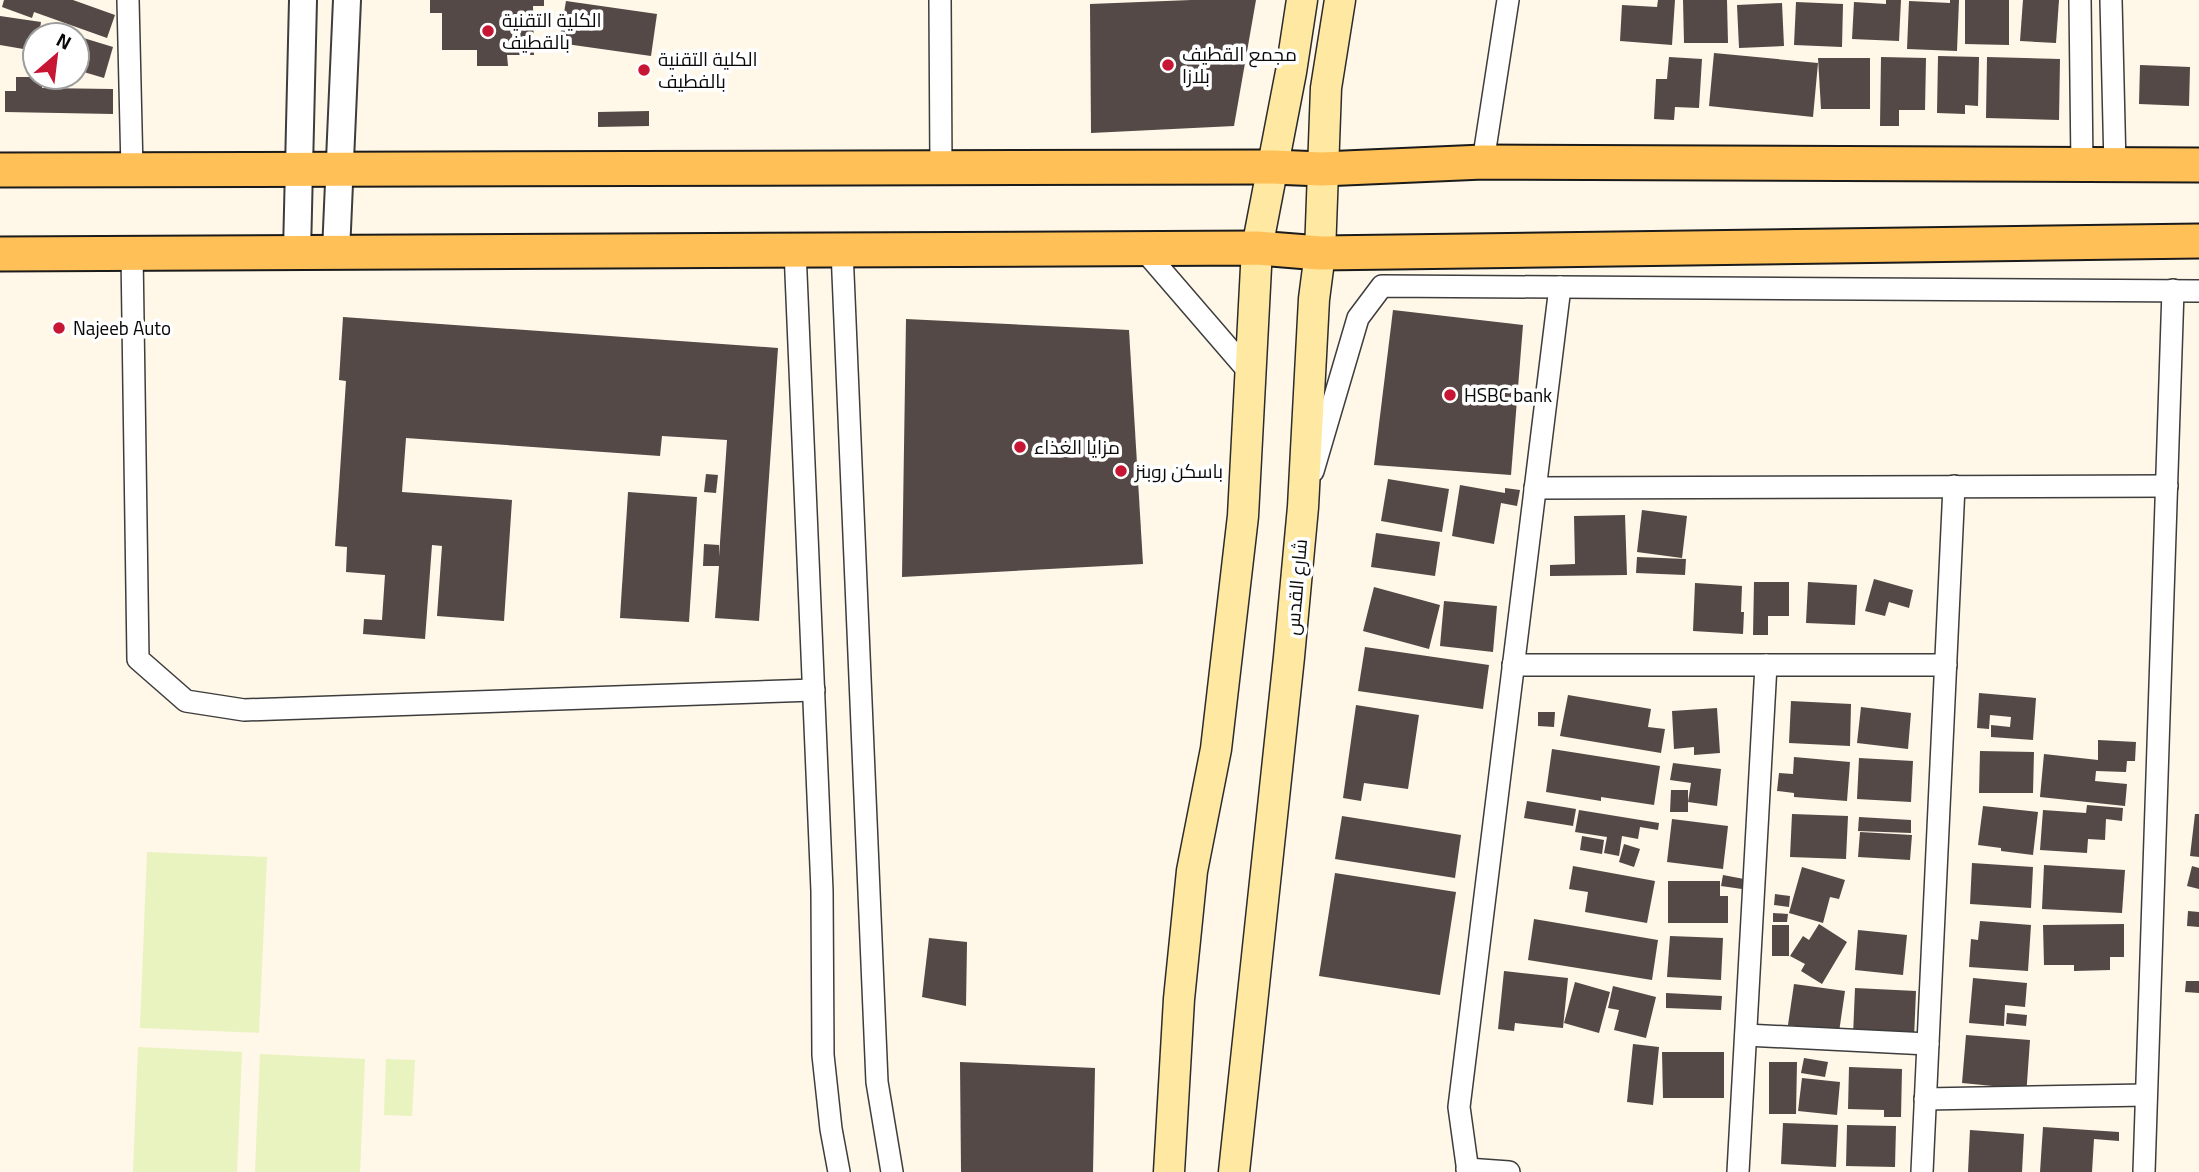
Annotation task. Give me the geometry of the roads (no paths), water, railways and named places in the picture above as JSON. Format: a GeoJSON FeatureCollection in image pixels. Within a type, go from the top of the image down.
{"type":"FeatureCollection","features":[{"type":"Feature","properties":{"kind":"main road"},"geometry":{"type":"LineString","coordinates":[[1170,1172],[1169,1148],[1192,871],[1216,749],[1243,516],[1257,248],[1302,0]]}},
{"type":"Feature","properties":{"kind":"main road","name":"شارع القدس"},"geometry":{"type":"LineString","coordinates":[[1234,1172],[1287,683],[1303,507],[1314,299],[1320,253],[1326,88],[1340,0]]}},
{"type":"Feature","properties":{"kind":"main road"},"geometry":{"type":"LineString","coordinates":[[0,170],[1322,169],[1483,162],[2199,165]]}},
{"type":"Feature","properties":{"kind":"main road"},"geometry":{"type":"LineString","coordinates":[[0,254],[1257,248],[1320,253],[2199,242]]}},
{"type":"Feature","properties":{"kind":"street"},"geometry":{"type":"LineString","coordinates":[[128,0],[132,170]]}},
{"type":"Feature","properties":{"kind":"street"},"geometry":{"type":"LineString","coordinates":[[297,253],[303,0]]}},
{"type":"Feature","properties":{"kind":"street"},"geometry":{"type":"LineString","coordinates":[[337,252],[347,0]]}},
{"type":"Feature","properties":{"kind":"street"},"geometry":{"type":"LineString","coordinates":[[940,0],[941,168]]}},
{"type":"Feature","properties":{"kind":"street"},"geometry":{"type":"LineString","coordinates":[[1483,162],[1508,0]]}},
{"type":"Feature","properties":{"kind":"street"},"geometry":{"type":"LineString","coordinates":[[2080,0],[2082,166]]}},
{"type":"Feature","properties":{"kind":"street"},"geometry":{"type":"LineString","coordinates":[[2111,0],[2115,166]]}},
{"type":"Feature","properties":{"kind":"street"},"geometry":{"type":"LineString","coordinates":[[1143,249],[1250,373]]}},
{"type":"Feature","properties":{"kind":"street"},"geometry":{"type":"LineString","coordinates":[[795,250],[822,891],[823,1055],[831,1129],[839,1172]]}},
{"type":"Feature","properties":{"kind":"street"},"geometry":{"type":"LineString","coordinates":[[842,250],[877,1082],[892,1172]]}},
{"type":"Feature","properties":{"kind":"street"},"geometry":{"type":"LineString","coordinates":[[132,253],[138,659],[186,701],[244,710],[814,690]]}},
{"type":"Feature","properties":{"kind":"street"},"geometry":{"type":"LineString","coordinates":[[1303,507],[1358,318],[1382,286],[2199,291]]}},
{"type":"Feature","properties":{"kind":"street"},"geometry":{"type":"LineString","coordinates":[[1509,1172],[1468,1170],[1458,1107],[1560,287]]}},
{"type":"Feature","properties":{"kind":"street"},"geometry":{"type":"LineString","coordinates":[[2144,1172],[2173,290]]}},
{"type":"Feature","properties":{"kind":"street"},"geometry":{"type":"LineString","coordinates":[[1922,1172],[1954,486]]}},
{"type":"Feature","properties":{"kind":"street"},"geometry":{"type":"LineString","coordinates":[[1535,488],[2167,486]]}},
{"type":"Feature","properties":{"kind":"street"},"geometry":{"type":"LineString","coordinates":[[1513,665],[1946,666]]}},
{"type":"Feature","properties":{"kind":"street"},"geometry":{"type":"LineString","coordinates":[[1738,1172],[1766,665]]}},
{"type":"Feature","properties":{"kind":"street"},"geometry":{"type":"LineString","coordinates":[[1746,1035],[1928,1044]]}},
{"type":"Feature","properties":{"kind":"street"},"geometry":{"type":"LineString","coordinates":[[1925,1099],[2146,1095]]}},
{"type":"Feature","properties":{"kind":"place","name":"الكلية التقنية بالقطيف"},"geometry":{"type":"Point","coordinates":[488,31]}},
{"type":"Feature","properties":{"kind":"place","name":"مجمع القطيف بلازا"},"geometry":{"type":"Point","coordinates":[1168,65]}},
{"type":"Feature","properties":{"kind":"place","name":"الكلية التقنية بالفطيف"},"geometry":{"type":"Point","coordinates":[644,70]}},
{"type":"Feature","properties":{"kind":"place","name":"Najeeb Auto"},"geometry":{"type":"Point","coordinates":[59,328]}},
{"type":"Feature","properties":{"kind":"place","name":"HSBC bank"},"geometry":{"type":"Point","coordinates":[1450,395]}},
{"type":"Feature","properties":{"kind":"place","name":"مزايا الغذاء"},"geometry":{"type":"Point","coordinates":[1020,447]}},
{"type":"Feature","properties":{"kind":"place","name":"باسكن روبنز"},"geometry":{"type":"Point","coordinates":[1121,471]}}]}
